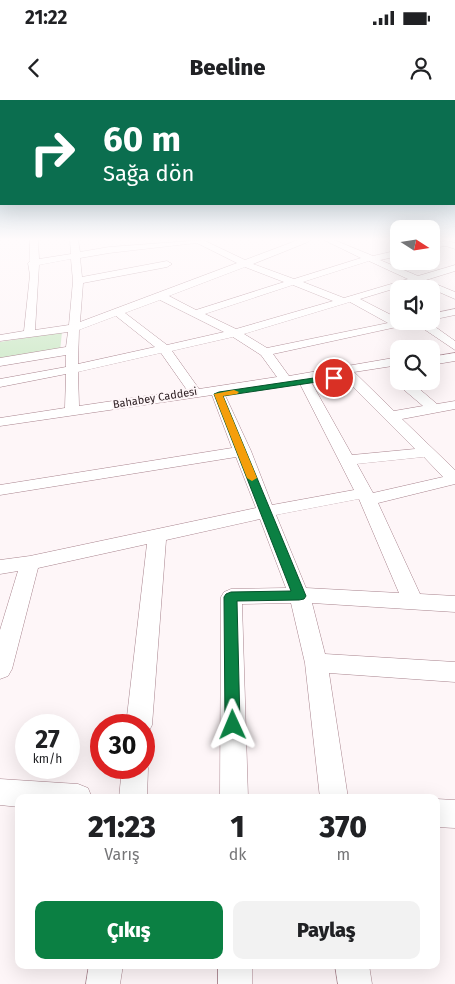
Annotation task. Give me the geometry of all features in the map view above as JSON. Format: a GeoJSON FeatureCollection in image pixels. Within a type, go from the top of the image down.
{"type":"FeatureCollection","features":[{"type":"Feature","properties":{"kind":"street"},"geometry":{"type":"LineString","coordinates":[[29,334],[34,281]]}},
{"type":"Feature","properties":{"kind":"street"},"geometry":{"type":"LineString","coordinates":[[72,411],[72,350],[78,281]]}},
{"type":"Feature","properties":{"kind":"street"},"geometry":{"type":"LineString","coordinates":[[0,338],[75,328],[160,296],[191,281]]}},
{"type":"Feature","properties":{"kind":"street"},"geometry":{"type":"LineString","coordinates":[[0,383],[235,333],[409,281]]}},
{"type":"Feature","properties":{"kind":"street"},"geometry":{"type":"LineString","coordinates":[[421,281],[455,296]]}},
{"type":"Feature","properties":{"kind":"street"},"geometry":{"type":"LineString","coordinates":[[196,314],[296,282],[390,316]]}},
{"type":"Feature","properties":{"kind":"street"},"geometry":{"type":"LineString","coordinates":[[160,296],[235,333],[264,352],[286,380]]}},
{"type":"Feature","properties":{"kind":"street"},"geometry":{"type":"LineString","coordinates":[[117,312],[164,348],[195,392]]}},
{"type":"Feature","properties":{"kind":"street"},"geometry":{"type":"LineString","coordinates":[[440,315],[455,312]]}},
{"type":"Feature","properties":{"kind":"street"},"geometry":{"type":"LineString","coordinates":[[264,352],[390,325]]}},
{"type":"Feature","properties":{"kind":"street"},"geometry":{"type":"LineString","coordinates":[[432,330],[455,346]]}},
{"type":"Feature","properties":{"kind":"street"},"geometry":{"type":"LineString","coordinates":[[0,362],[72,350]]}},
{"type":"Feature","properties":{"kind":"street"},"geometry":{"type":"LineString","coordinates":[[440,354],[455,351]]}},
{"type":"Feature","properties":{"kind":"street"},"geometry":{"type":"LineString","coordinates":[[440,360],[455,357]]}},
{"type":"Feature","properties":{"kind":"street","name":"Bahabey Caddesi"},"geometry":{"type":"LineString","coordinates":[[0,422],[195,392],[390,366]]}},
{"type":"Feature","properties":{"kind":"street","name":"Bahabey Caddesi"},"geometry":{"type":"LineString","coordinates":[[0,428],[305,382],[390,366]]}},
{"type":"Feature","properties":{"kind":"street"},"geometry":{"type":"LineString","coordinates":[[349,375],[455,479]]}},
{"type":"Feature","properties":{"kind":"street"},"geometry":{"type":"LineString","coordinates":[[305,382],[367,496],[414,603]]}},
{"type":"Feature","properties":{"kind":"street"},"geometry":{"type":"LineString","coordinates":[[412,390],[434,409]]}},
{"type":"Feature","properties":{"kind":"street"},"geometry":{"type":"LineString","coordinates":[[219,394],[299,596],[316,663],[333,794]]}},
{"type":"Feature","properties":{"kind":"street"},"geometry":{"type":"LineString","coordinates":[[392,416],[455,405]]}},
{"type":"Feature","properties":{"kind":"street"},"geometry":{"type":"LineString","coordinates":[[0,490],[243,451]]}},
{"type":"Feature","properties":{"kind":"street"},"geometry":{"type":"LineString","coordinates":[[347,460],[429,452]]}},
{"type":"Feature","properties":{"kind":"street"},"geometry":{"type":"LineString","coordinates":[[0,567],[30,563],[265,512],[367,496],[455,479]]}},
{"type":"Feature","properties":{"kind":"street"},"geometry":{"type":"LineString","coordinates":[[140,714],[157,536]]}},
{"type":"Feature","properties":{"kind":"street"},"geometry":{"type":"LineString","coordinates":[[0,669],[30,563]]}},
{"type":"Feature","properties":{"kind":"street"},"geometry":{"type":"LineString","coordinates":[[234,794],[231,597],[299,596],[455,604]]}},
{"type":"Feature","properties":{"kind":"street"},"geometry":{"type":"LineString","coordinates":[[316,663],[455,672]]}},
{"type":"Feature","properties":{"kind":"street"},"geometry":{"type":"LineString","coordinates":[[133,794],[135,779]]}},
{"type":"Feature","properties":{"kind":"street"},"geometry":{"type":"LineString","coordinates":[[0,792],[26,794]]}},
{"type":"Feature","properties":{"kind":"street"},"geometry":{"type":"LineString","coordinates":[[440,813],[455,814]]}},
{"type":"Feature","properties":{"kind":"street"},"geometry":{"type":"LineString","coordinates":[[103,984],[105,969]]}},
{"type":"Feature","properties":{"kind":"street"},"geometry":{"type":"LineString","coordinates":[[235,969],[235,984]]}},
{"type":"Feature","properties":{"kind":"street"},"geometry":{"type":"LineString","coordinates":[[352,969],[354,984]]}},
{"type":"Feature","properties":{"kind":"green space"},"geometry":{"type":"Polygon","coordinates":[[[62,332],[60,351],[0,361],[0,342],[62,332]]]}},
{"type":"Feature","properties":{"kind":"slow traffic"},"geometry":{"type":"LineString","coordinates":[[234,392],[219,394],[252,478]]}},
{"type":"Feature","properties":{"kind":"route"},"geometry":{"type":"LineString","coordinates":[[233,725],[231,597],[299,596],[219,394],[334,378]]}}]}
